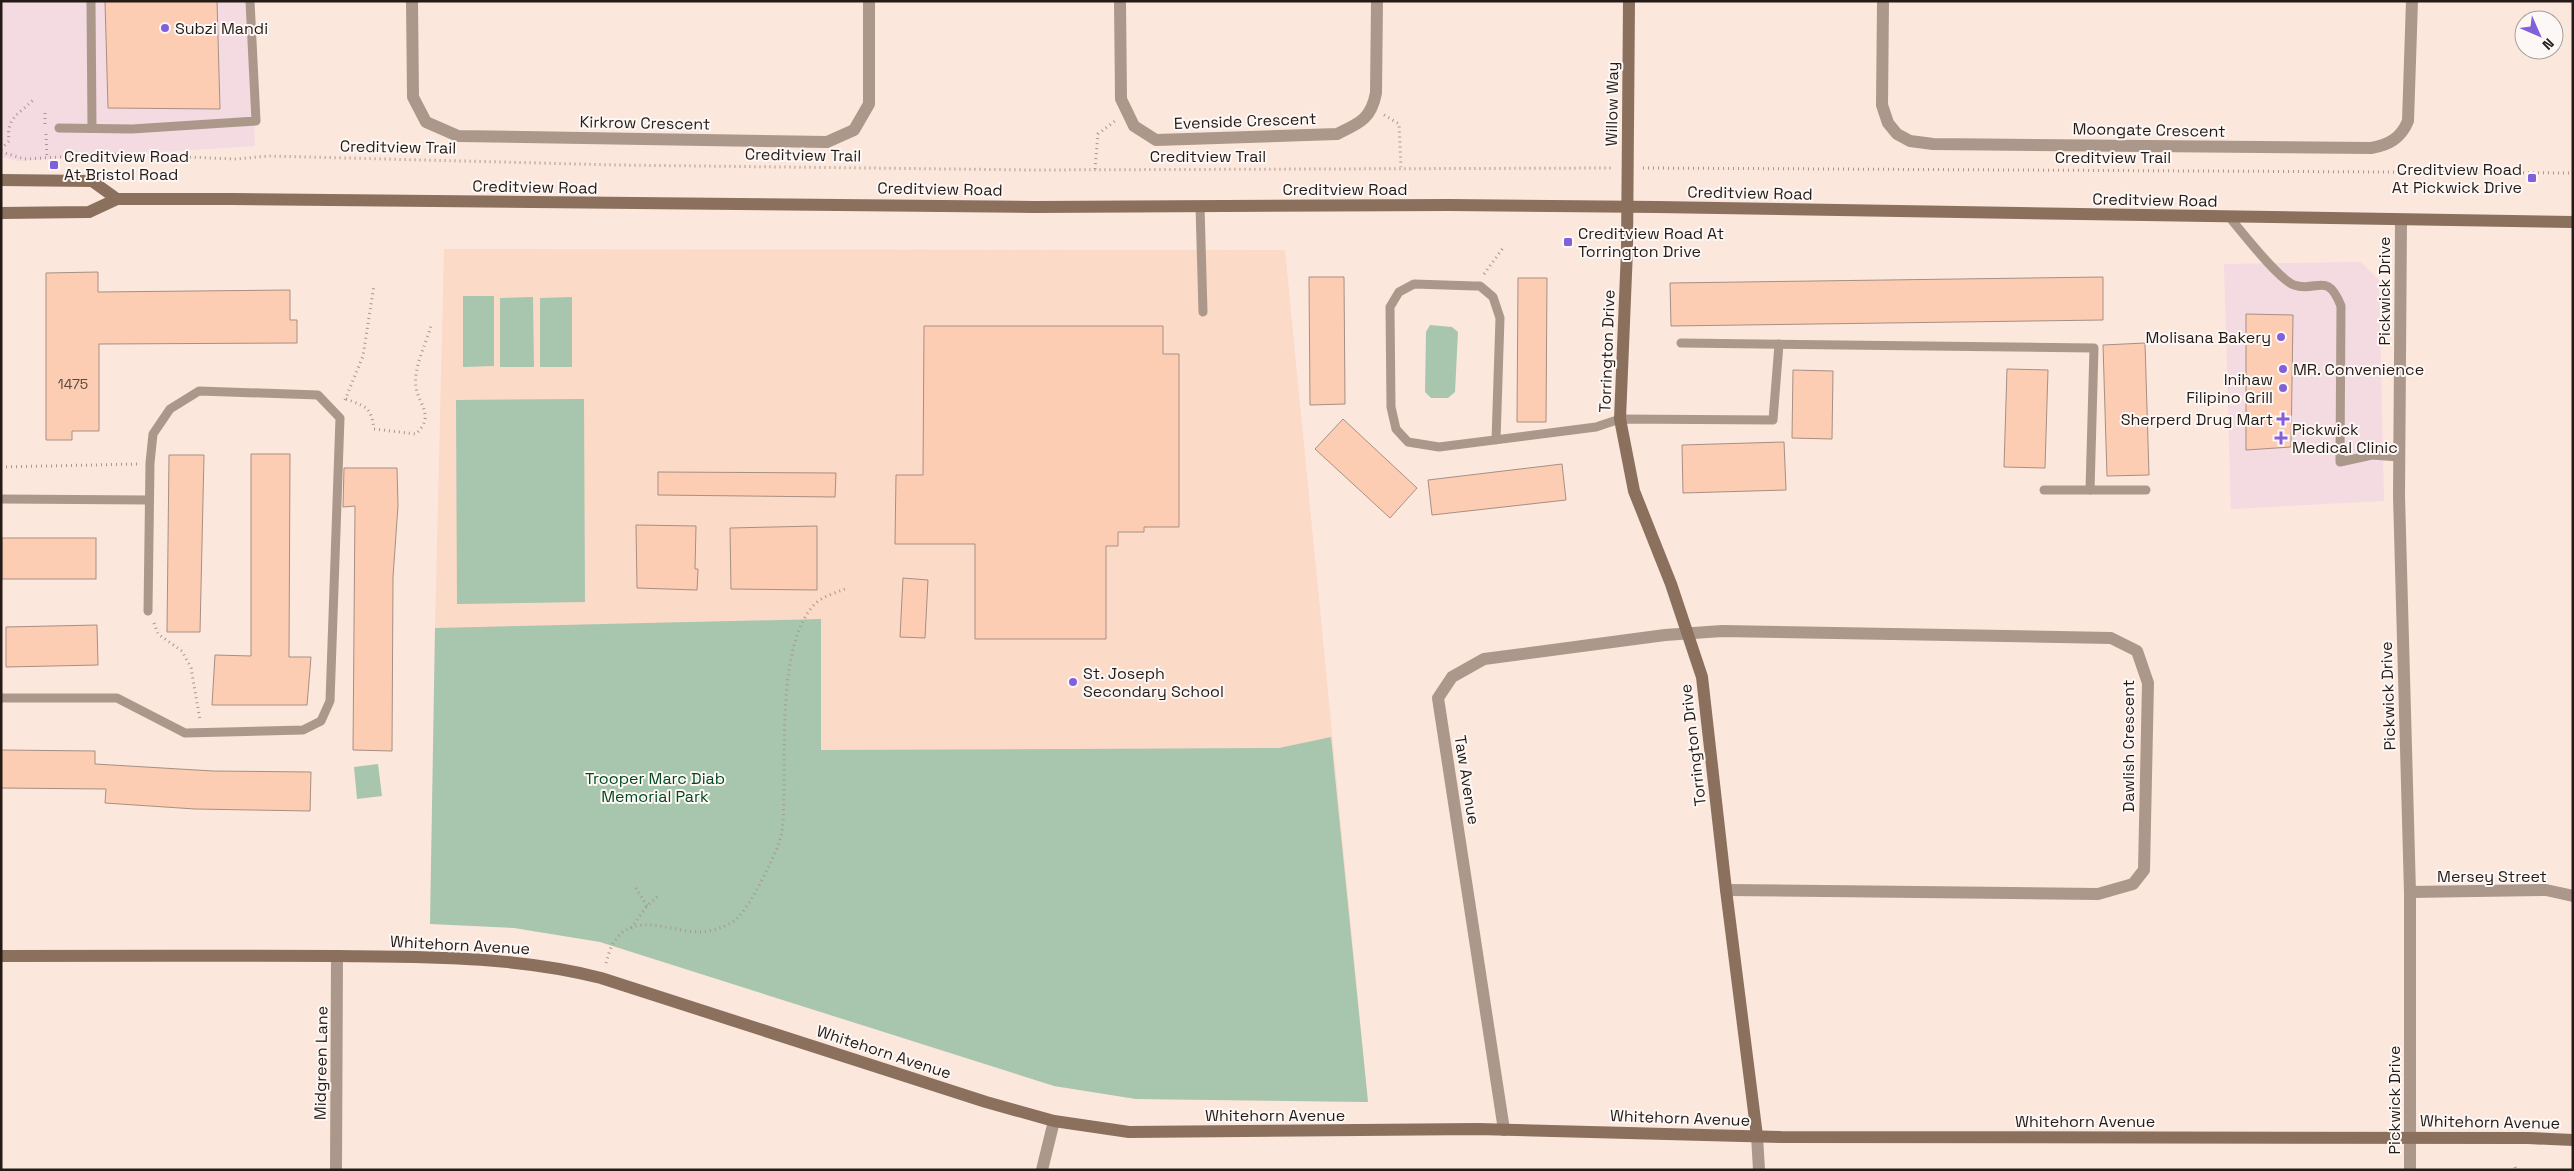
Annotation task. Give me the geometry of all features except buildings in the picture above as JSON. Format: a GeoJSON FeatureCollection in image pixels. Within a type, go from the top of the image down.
{"type":"FeatureCollection","features":[{"type":"Feature","properties":{"kind":"street","name":"Kirkrow Crescent"},"geometry":{"type":"LineString","coordinates":[[412,1],[412,97],[426,122],[458,136],[827,142],[854,130],[869,104],[869,1]]}},
{"type":"Feature","properties":{"kind":"street","name":"Evenside Crescent"},"geometry":{"type":"LineString","coordinates":[[1120,1],[1121,99],[1126,113],[1134,126],[1156,140],[1337,134],[1362,122],[1373,107]]}},
{"type":"Feature","properties":{"kind":"street"},"geometry":{"type":"LineString","coordinates":[[1373,107],[1376,93],[1377,1]]}},
{"type":"Feature","properties":{"kind":"street","name":"Willow Way"},"geometry":{"type":"LineString","coordinates":[[1627,207],[1630,1]]}},
{"type":"Feature","properties":{"kind":"street","name":"Moongate Crescent"},"geometry":{"type":"LineString","coordinates":[[1883,1],[1882,105],[1888,123],[1897,134],[1910,141],[1933,144],[2371,148],[2385,146],[2394,140],[2404,132],[2408,121],[2412,1]]}},
{"type":"Feature","properties":{"kind":"street"},"geometry":{"type":"LineString","coordinates":[[1,180],[92,181],[117,199]]}},
{"type":"Feature","properties":{"kind":"street","name":"Creditview Road"},"geometry":{"type":"LineString","coordinates":[[1,213],[89,212],[117,199],[636,205],[819,203],[1034,207],[1627,207],[2401,221],[2573,222]]}},
{"type":"Feature","properties":{"kind":"street","name":"Torrington Drive"},"geometry":{"type":"LineString","coordinates":[[1627,207],[1620,420],[1634,491],[1672,584],[1686,633],[1702,677],[1726,890],[1757,1136],[1759,1170]]}},
{"type":"Feature","properties":{"kind":"street","name":"Pickwick Drive"},"geometry":{"type":"LineString","coordinates":[[2401,221],[2399,457],[2410,892],[2410,1170]]}},
{"type":"Feature","properties":{"kind":"street","name":"Dawlish Crescent"},"geometry":{"type":"LineString","coordinates":[[1686,633],[1722,631],[2111,638],[2137,651],[2148,683],[2144,870],[2133,884],[2098,894],[1726,890]]}},
{"type":"Feature","properties":{"kind":"street","name":"Taw Avenue"},"geometry":{"type":"LineString","coordinates":[[1504,1130],[1438,698],[1452,677],[1484,659],[1686,633]]}},
{"type":"Feature","properties":{"kind":"street","name":"Mersey Street"},"geometry":{"type":"LineString","coordinates":[[2410,892],[2546,890],[2573,896]]}},
{"type":"Feature","properties":{"kind":"street","name":"Whitehorn Avenue"},"geometry":{"type":"LineString","coordinates":[[1,956],[337,956],[492,959],[563,968],[601,978],[986,1102],[1054,1121],[1129,1132],[1504,1130],[1757,1136],[2573,1140]]}},
{"type":"Feature","properties":{"kind":"street","name":"Midgreen Lane"},"geometry":{"type":"LineString","coordinates":[[336,1170],[337,956]]}},
{"type":"Feature","properties":{"kind":"street"},"geometry":{"type":"LineString","coordinates":[[1042,1170],[1054,1121]]}},
{"type":"Feature","properties":{"kind":"lane"},"geometry":{"type":"LineString","coordinates":[[91,1],[92,128]]}},
{"type":"Feature","properties":{"kind":"lane"},"geometry":{"type":"LineString","coordinates":[[59,128],[132,129],[256,121],[250,1]]}},
{"type":"Feature","properties":{"kind":"lane"},"geometry":{"type":"LineString","coordinates":[[1200,206],[1202,312]]}},
{"type":"Feature","properties":{"kind":"lane"},"geometry":{"type":"LineString","coordinates":[[2230,218],[2282,277],[2295,285],[2319,284],[2331,288],[2341,306],[2340,462],[2372,455],[2399,457]]}},
{"type":"Feature","properties":{"kind":"lane"},"geometry":{"type":"LineString","coordinates":[[1496,440],[1500,318],[1493,296],[1480,286],[1414,284],[1399,292],[1390,307],[1391,407],[1396,429],[1408,442],[1439,447],[1496,440],[1596,427],[1620,420],[1773,420],[1779,344]]}},
{"type":"Feature","properties":{"kind":"lane"},"geometry":{"type":"LineString","coordinates":[[1681,343],[2094,348],[2090,490]]}},
{"type":"Feature","properties":{"kind":"lane"},"geometry":{"type":"LineString","coordinates":[[1,698],[117,698],[185,733],[303,730],[322,721],[330,701],[340,418],[318,395],[199,391],[170,409],[153,434],[150,463],[148,611]]}},
{"type":"Feature","properties":{"kind":"lane"},"geometry":{"type":"LineString","coordinates":[[2044,490],[2146,490]]}},
{"type":"Feature","properties":{"kind":"lane"},"geometry":{"type":"LineString","coordinates":[[1,499],[149,500]]}},
{"type":"Feature","properties":{"kind":"path"},"geometry":{"type":"LineString","coordinates":[[1,151],[9,141],[7,128],[33,100]]}},
{"type":"Feature","properties":{"kind":"path"},"geometry":{"type":"LineString","coordinates":[[1373,107],[1399,124],[1401,167]]}},
{"type":"Feature","properties":{"kind":"path"},"geometry":{"type":"LineString","coordinates":[[1094,169],[1098,134],[1126,113]]}},
{"type":"Feature","properties":{"kind":"path","name":"Creditview Trail"},"geometry":{"type":"LineString","coordinates":[[1,151],[24,159],[112,154],[236,159],[270,156],[617,165],[1033,170],[1401,167],[1606,168]]}},
{"type":"Feature","properties":{"kind":"path","name":"Creditview Trail"},"geometry":{"type":"LineString","coordinates":[[1653,168],[2573,173]]}},
{"type":"Feature","properties":{"kind":"path"},"geometry":{"type":"LineString","coordinates":[[1475,286],[1503,248]]}},
{"type":"Feature","properties":{"kind":"path"},"geometry":{"type":"LineString","coordinates":[[336,413],[346,399],[364,356],[374,286]]}},
{"type":"Feature","properties":{"kind":"path"},"geometry":{"type":"LineString","coordinates":[[346,399],[367,407],[372,414],[374,429],[416,434],[422,428],[426,412],[416,388],[417,373],[431,326]]}},
{"type":"Feature","properties":{"kind":"path"},"geometry":{"type":"LineString","coordinates":[[1,467],[150,463]]}},
{"type":"Feature","properties":{"kind":"path"},"geometry":{"type":"LineString","coordinates":[[631,928],[646,924],[702,932],[721,928],[735,920],[746,909],[783,830],[786,694],[789,662],[807,612],[816,602],[845,589]]}},
{"type":"Feature","properties":{"kind":"path"},"geometry":{"type":"LineString","coordinates":[[148,611],[158,634],[182,651],[192,668],[202,733]]}},
{"type":"Feature","properties":{"kind":"path"},"geometry":{"type":"LineString","coordinates":[[636,888],[647,906]]}},
{"type":"Feature","properties":{"kind":"path"},"geometry":{"type":"LineString","coordinates":[[601,978],[614,942],[631,928],[647,906],[658,896]]}},
{"type":"Feature","properties":{"kind":"shaded area"},"geometry":{"type":"Polygon","coordinates":[[[1,1],[250,1],[255,146],[19,161],[1,157],[1,1]]]}},
{"type":"Feature","properties":{"kind":"shaded area","name":"St. Joseph Secondary School"},"geometry":{"type":"Polygon","coordinates":[[[444,249],[1285,250],[1368,1102],[1136,1099],[1054,1086],[435,628],[444,249]]]}},
{"type":"Feature","properties":{"kind":"shaded area"},"geometry":{"type":"Polygon","coordinates":[[[2361,262],[2379,280],[2384,501],[2231,509],[2224,264],[2361,262]]]}},
{"type":"Feature","properties":{"kind":"green space"},"geometry":{"type":"Polygon","coordinates":[[[463,296],[494,296],[494,366],[463,367],[463,296]]]}},
{"type":"Feature","properties":{"kind":"green space"},"geometry":{"type":"Polygon","coordinates":[[[533,297],[534,367],[500,367],[500,298],[533,297]]]}},
{"type":"Feature","properties":{"kind":"green space"},"geometry":{"type":"Polygon","coordinates":[[[572,297],[572,367],[540,367],[540,298],[572,297]]]}},
{"type":"Feature","properties":{"kind":"green space"},"geometry":{"type":"Polygon","coordinates":[[[1430,325],[1452,327],[1458,332],[1455,392],[1448,398],[1431,398],[1425,392],[1426,332],[1430,325]]]}},
{"type":"Feature","properties":{"kind":"green space"},"geometry":{"type":"Polygon","coordinates":[[[584,399],[585,602],[457,604],[456,400],[584,399]]]}},
{"type":"Feature","properties":{"kind":"green space","name":"Trooper Marc Diab Memorial Park"},"geometry":{"type":"Polygon","coordinates":[[[821,619],[821,750],[1279,748],[1331,737],[1368,1102],[1136,1099],[1054,1086],[600,942],[514,928],[430,924],[435,628],[821,619]]]}},
{"type":"Feature","properties":{"kind":"green space"},"geometry":{"type":"Polygon","coordinates":[[[378,764],[382,796],[357,799],[354,767],[378,764]]]}},
{"type":"Feature","properties":{"kind":"place","name":"Subzi Mandi"},"geometry":{"type":"Point","coordinates":[165,28]}},
{"type":"Feature","properties":{"kind":"place","name":"Creditview Road At Bristol Road"},"geometry":{"type":"Point","coordinates":[54,165]}},
{"type":"Feature","properties":{"kind":"place","name":"Creditview Road At Pickwick Drive"},"geometry":{"type":"Point","coordinates":[2532,178]}},
{"type":"Feature","properties":{"kind":"place","name":"Creditview Road At Torrington Drive"},"geometry":{"type":"Point","coordinates":[1568,242]}},
{"type":"Feature","properties":{"kind":"place","name":"Molisana Bakery"},"geometry":{"type":"Point","coordinates":[2281,337]}},
{"type":"Feature","properties":{"kind":"place","name":"MR. Convenience"},"geometry":{"type":"Point","coordinates":[2283,369]}},
{"type":"Feature","properties":{"kind":"place","name":"Inihaw Filipino Grill"},"geometry":{"type":"Point","coordinates":[2283,388]}},
{"type":"Feature","properties":{"kind":"place","name":"Sherperd Drug Mart"},"geometry":{"type":"Point","coordinates":[2283,419]}},
{"type":"Feature","properties":{"kind":"place","name":"Pickwick Medical Clinic"},"geometry":{"type":"Point","coordinates":[2281,438]}},
{"type":"Feature","properties":{"kind":"place","name":"St. Joseph Secondary School"},"geometry":{"type":"Point","coordinates":[1073,682]}}]}
